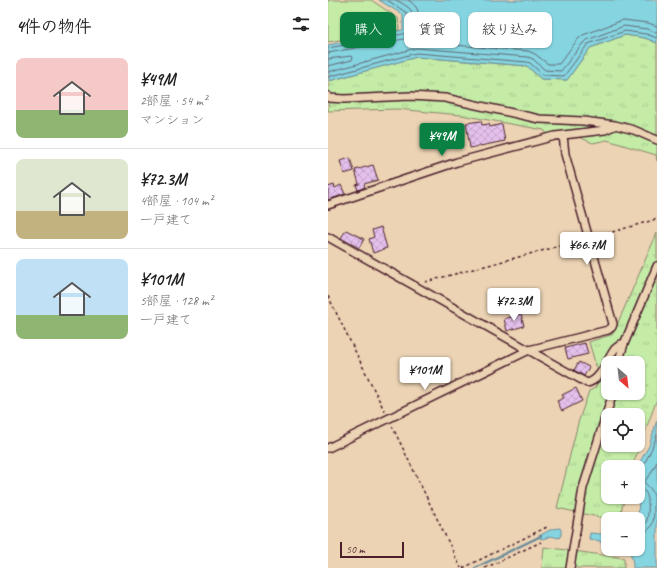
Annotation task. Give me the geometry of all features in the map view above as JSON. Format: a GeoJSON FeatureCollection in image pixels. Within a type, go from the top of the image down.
{"type":"FeatureCollection","features":[{"type":"Feature","properties":{"kind":"street"},"geometry":{"type":"LineString","coordinates":[[328,97],[344,99],[410,96],[445,98],[539,118],[614,125],[634,130],[657,140]]}},
{"type":"Feature","properties":{"kind":"street"},"geometry":{"type":"LineString","coordinates":[[328,205],[457,162],[555,136],[605,130],[614,125]]}},
{"type":"Feature","properties":{"kind":"street"},"geometry":{"type":"LineString","coordinates":[[328,448],[529,350],[608,330],[612,327],[613,324],[565,154],[563,135]]}},
{"type":"Feature","properties":{"kind":"street"},"geometry":{"type":"LineString","coordinates":[[328,237],[587,383],[592,383],[598,377],[615,348],[621,344],[624,344]]}},
{"type":"Feature","properties":{"kind":"street"},"geometry":{"type":"LineString","coordinates":[[620,356],[657,266]]}},
{"type":"Feature","properties":{"kind":"street"},"geometry":{"type":"LineString","coordinates":[[570,568],[584,488],[611,400]]}},
{"type":"Feature","properties":{"kind":"path"},"geometry":{"type":"LineString","coordinates":[[414,285],[657,219]]}},
{"type":"Feature","properties":{"kind":"path"},"geometry":{"type":"LineString","coordinates":[[328,296],[462,568],[547,526]]}},
{"type":"Feature","properties":{"kind":"path"},"geometry":{"type":"LineString","coordinates":[[485,568],[541,542]]}},
{"type":"Feature","properties":{"kind":"green space"},"geometry":{"type":"Polygon","coordinates":[[[328,0],[371,0],[389,12],[340,12],[340,40],[328,42],[328,0]]]}},
{"type":"Feature","properties":{"kind":"green space"},"geometry":{"type":"Polygon","coordinates":[[[396,17],[398,18],[399,30],[396,31],[396,17]]]}},
{"type":"Feature","properties":{"kind":"green space"},"geometry":{"type":"Polygon","coordinates":[[[625,35],[645,38],[657,43],[657,161],[656,155],[607,140],[593,143],[567,132],[548,135],[544,130],[461,115],[396,109],[328,111],[329,81],[416,57],[527,66],[541,79],[567,80],[590,48],[625,35]]]}},
{"type":"Feature","properties":{"kind":"green space"},"geometry":{"type":"Polygon","coordinates":[[[657,233],[657,399],[645,432],[645,408],[601,408],[601,452],[638,452],[635,460],[601,460],[601,504],[623,504],[621,512],[601,512],[601,517],[557,508],[578,423],[589,391],[595,388],[601,374],[601,400],[645,400],[645,356],[601,356],[601,371],[596,366],[589,342],[613,334],[657,233]]]}},
{"type":"Feature","properties":{"kind":"green space"},"geometry":{"type":"Polygon","coordinates":[[[544,547],[624,558],[624,568],[542,568],[544,547]]]}},
{"type":"Feature","properties":{"kind":"water"},"geometry":{"type":"Polygon","coordinates":[[[379,0],[657,0],[657,43],[645,38],[625,35],[590,48],[567,80],[541,79],[527,66],[417,57],[329,81],[328,45],[340,43],[340,48],[396,48],[396,31],[403,30],[403,15],[379,0]]]}},
{"type":"Feature","properties":{"kind":"water"},"geometry":{"type":"Polygon","coordinates":[[[657,420],[657,568],[633,568],[631,556],[645,556],[645,512],[638,512],[639,504],[645,504],[645,460],[641,460],[649,446],[657,420]]]}},
{"type":"Feature","properties":{"kind":"water"},"geometry":{"type":"Polygon","coordinates":[[[560,528],[561,535],[559,538],[551,536],[543,539],[537,537],[552,529],[560,528]]]}},
{"type":"Feature","properties":{"kind":"water"},"geometry":{"type":"Polygon","coordinates":[[[590,533],[601,534],[601,543],[600,541],[589,539],[590,533]]]}},
{"type":"Feature","properties":{"kind":"building"},"geometry":{"type":"Polygon","coordinates":[[[481,121],[482,125],[489,124],[490,127],[502,124],[505,141],[470,148],[466,123],[481,121]]]}},
{"type":"Feature","properties":{"kind":"building"},"geometry":{"type":"Polygon","coordinates":[[[350,158],[354,171],[344,174],[340,161],[350,158]]]}},
{"type":"Feature","properties":{"kind":"building"},"geometry":{"type":"Polygon","coordinates":[[[373,165],[378,180],[364,184],[365,187],[358,190],[356,185],[359,184],[355,170],[373,165]]]}},
{"type":"Feature","properties":{"kind":"building"},"geometry":{"type":"Polygon","coordinates":[[[334,185],[335,188],[341,185],[345,194],[328,200],[328,187],[334,185]]]}},
{"type":"Feature","properties":{"kind":"building"},"geometry":{"type":"Polygon","coordinates":[[[381,227],[387,248],[373,253],[369,239],[374,237],[372,230],[381,227]]]}},
{"type":"Feature","properties":{"kind":"building"},"geometry":{"type":"Polygon","coordinates":[[[346,230],[364,239],[359,248],[341,238],[346,230]]]}},
{"type":"Feature","properties":{"kind":"building"},"geometry":{"type":"Polygon","coordinates":[[[521,314],[524,326],[507,331],[504,319],[521,314]]]}},
{"type":"Feature","properties":{"kind":"building"},"geometry":{"type":"Polygon","coordinates":[[[585,343],[588,354],[568,359],[565,348],[585,343]]]}},
{"type":"Feature","properties":{"kind":"building"},"geometry":{"type":"Polygon","coordinates":[[[579,362],[589,367],[584,376],[574,370],[579,362]]]}},
{"type":"Feature","properties":{"kind":"building"},"geometry":{"type":"Polygon","coordinates":[[[576,388],[582,401],[562,411],[557,401],[564,398],[562,395],[576,388]]]}},
{"type":"Feature","properties":{"kind":"waterway"},"geometry":{"type":"LineString","coordinates":[[475,568],[541,536]]}}]}
